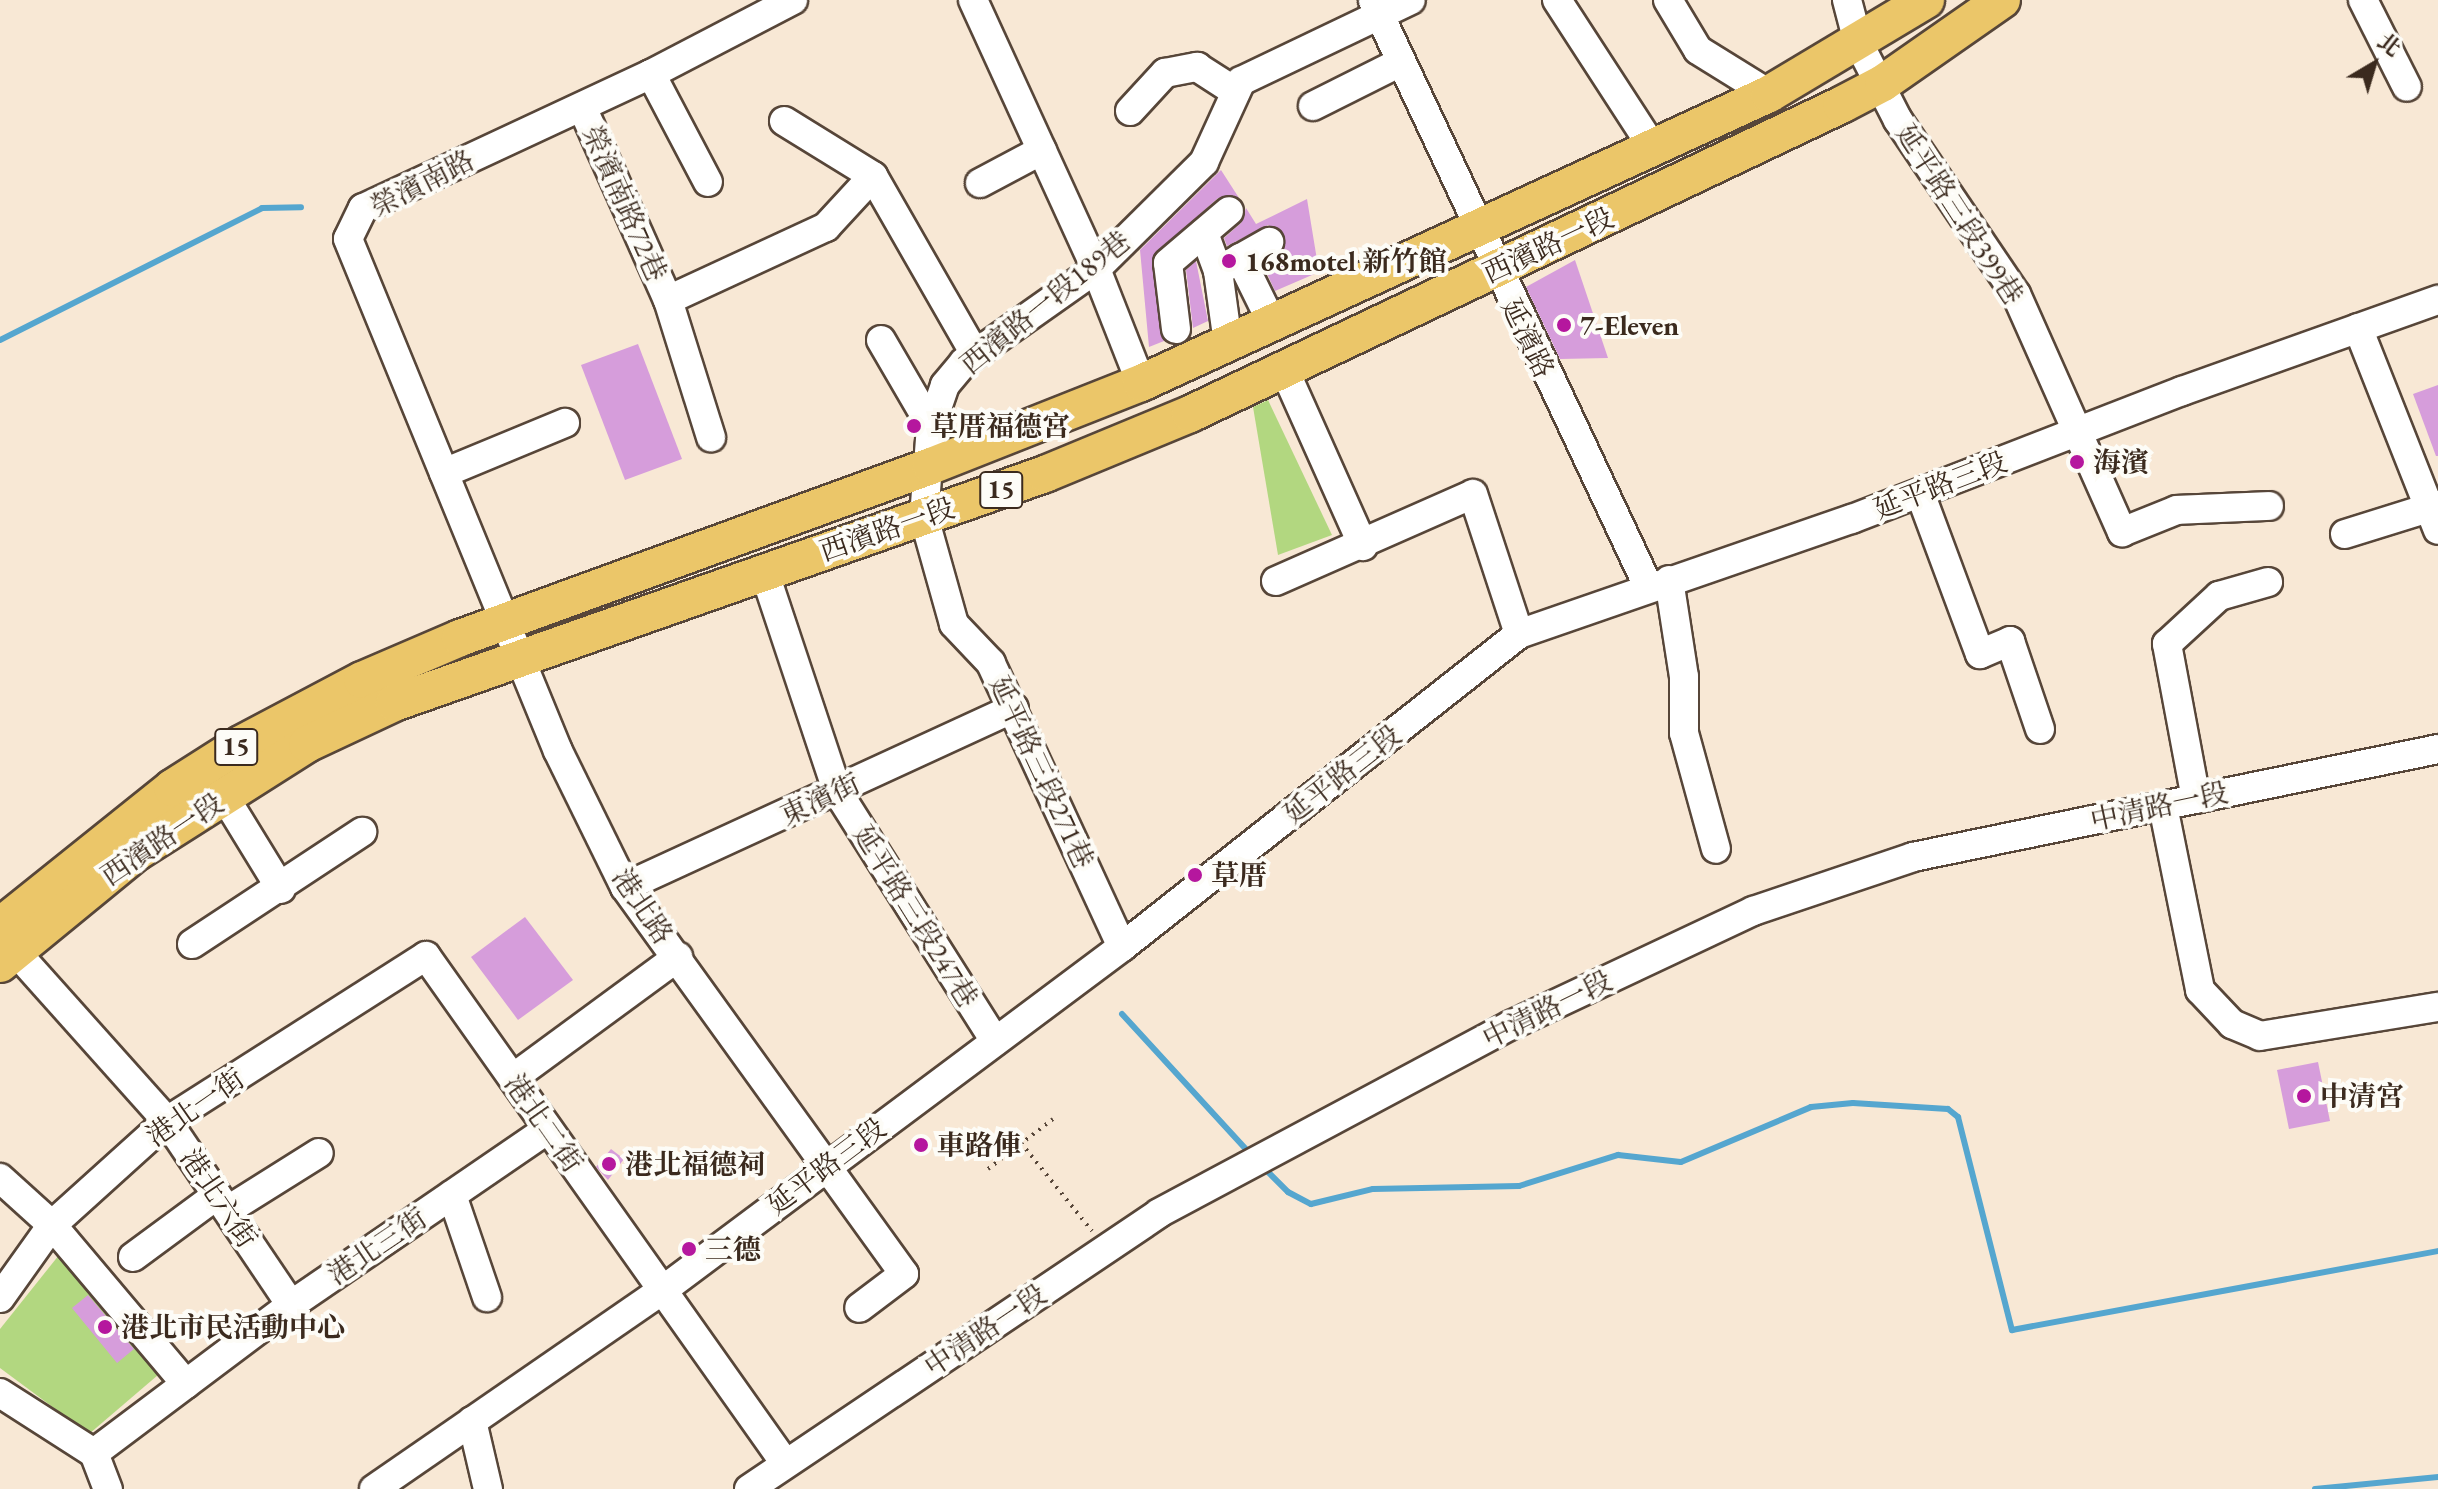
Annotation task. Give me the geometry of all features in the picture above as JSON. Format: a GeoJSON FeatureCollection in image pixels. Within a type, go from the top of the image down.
{"type":"FeatureCollection","features":[{"type":"Feature","properties":{"kind":"main road","name":"西濱路一段"},"geometry":{"type":"LineString","coordinates":[[5,947],[172,788],[241,744],[362,680],[505,621],[931,466],[1141,383],[1479,228],[1651,145],[1769,94],[1926,0]]}},
{"type":"Feature","properties":{"kind":"main road","name":"西濱路一段"},"geometry":{"type":"LineString","coordinates":[[5,947],[137,852],[307,744],[394,703],[522,655],[1045,474],[1284,369],[1883,83],[2002,0]]}},
{"type":"Feature","properties":{"kind":"street","name":"榮濱南路"},"geometry":{"type":"LineString","coordinates":[[505,621],[348,239],[363,208],[651,74],[793,0]]}},
{"type":"Feature","properties":{"kind":"street"},"geometry":{"type":"LineString","coordinates":[[973,0],[1096,269],[1141,383]]}},
{"type":"Feature","properties":{"kind":"street","name":"西濱路一段189巷"},"geometry":{"type":"LineString","coordinates":[[931,466],[931,426],[945,385],[975,354],[1096,269],[1204,162],[1241,81],[1376,8],[1411,0]]}},
{"type":"Feature","properties":{"kind":"street"},"geometry":{"type":"LineString","coordinates":[[1557,0],[1651,145]]}},
{"type":"Feature","properties":{"kind":"street"},"geometry":{"type":"LineString","coordinates":[[1668,0],[1698,50],[1769,94]]}},
{"type":"Feature","properties":{"kind":"street","name":"延平路三段399巷"},"geometry":{"type":"LineString","coordinates":[[1847,0],[1858,42],[1883,83],[1898,120],[2016,294],[2122,532],[2177,510],[2269,506]]}},
{"type":"Feature","properties":{"kind":"street"},"geometry":{"type":"LineString","coordinates":[[2363,0],[2407,87]]}},
{"type":"Feature","properties":{"kind":"street","name":"延濱路"},"geometry":{"type":"LineString","coordinates":[[1376,8],[1479,228],[1495,269],[1659,583],[1684,677],[1684,733],[1716,849]]}},
{"type":"Feature","properties":{"kind":"street"},"geometry":{"type":"LineString","coordinates":[[1313,106],[1401,62]]}},
{"type":"Feature","properties":{"kind":"street"},"geometry":{"type":"LineString","coordinates":[[1130,111],[1165,73],[1197,67],[1236,92]]}},
{"type":"Feature","properties":{"kind":"street"},"geometry":{"type":"LineString","coordinates":[[651,74],[708,182]]}},
{"type":"Feature","properties":{"kind":"street","name":"榮濱南路72巷"},"geometry":{"type":"LineString","coordinates":[[582,107],[668,300],[711,437]]}},
{"type":"Feature","properties":{"kind":"street"},"geometry":{"type":"LineString","coordinates":[[784,121],[873,176],[975,354]]}},
{"type":"Feature","properties":{"kind":"street"},"geometry":{"type":"LineString","coordinates":[[980,183],[1042,150]]}},
{"type":"Feature","properties":{"kind":"street","name":"榮濱南路72巷"},"geometry":{"type":"LineString","coordinates":[[668,300],[826,227],[873,176]]}},
{"type":"Feature","properties":{"kind":"street"},"geometry":{"type":"LineString","coordinates":[[1176,329],[1168,263],[1229,211]]}},
{"type":"Feature","properties":{"kind":"street"},"geometry":{"type":"LineString","coordinates":[[1204,233],[1272,323]]}},
{"type":"Feature","properties":{"kind":"street"},"geometry":{"type":"LineString","coordinates":[[1229,265],[1269,242]]}},
{"type":"Feature","properties":{"kind":"street"},"geometry":{"type":"LineString","coordinates":[[1228,343],[1229,265]]}},
{"type":"Feature","properties":{"kind":"street","name":"延平路三段"},"geometry":{"type":"LineString","coordinates":[[374,1489],[663,1290],[1122,947],[1519,634],[1920,493],[2075,432],[2438,300]]}},
{"type":"Feature","properties":{"kind":"street"},"geometry":{"type":"LineString","coordinates":[[2345,534],[2436,514],[2358,328]]}},
{"type":"Feature","properties":{"kind":"street"},"geometry":{"type":"LineString","coordinates":[[881,340],[931,426]]}},
{"type":"Feature","properties":{"kind":"street"},"geometry":{"type":"LineString","coordinates":[[1284,369],[1363,546]]}},
{"type":"Feature","properties":{"kind":"street"},"geometry":{"type":"LineString","coordinates":[[444,473],[565,423]]}},
{"type":"Feature","properties":{"kind":"street","name":"延平路三段271巷"},"geometry":{"type":"LineString","coordinates":[[931,466],[924,517],[954,624],[991,663],[1122,947]]}},
{"type":"Feature","properties":{"kind":"street"},"geometry":{"type":"LineString","coordinates":[[1920,493],[1980,654],[2010,641],[2040,729]]}},
{"type":"Feature","properties":{"kind":"street"},"geometry":{"type":"LineString","coordinates":[[1276,581],[1363,546],[1473,494],[1519,634]]}},
{"type":"Feature","properties":{"kind":"street","name":"延平路三段247巷"},"geometry":{"type":"LineString","coordinates":[[764,571],[837,791],[995,1041]]}},
{"type":"Feature","properties":{"kind":"street"},"geometry":{"type":"LineString","coordinates":[[2196,799],[2167,644],[2219,596],[2268,582]]}},
{"type":"Feature","properties":{"kind":"street","name":"港北路"},"geometry":{"type":"LineString","coordinates":[[505,621],[522,655],[558,751],[625,887],[904,1274],[859,1308]]}},
{"type":"Feature","properties":{"kind":"street","name":"東濱街"},"geometry":{"type":"LineString","coordinates":[[625,887],[1014,708]]}},
{"type":"Feature","properties":{"kind":"street","name":"中清路一段"},"geometry":{"type":"LineString","coordinates":[[749,1489],[1106,1248],[1258,1160],[1511,1025],[1753,911],[1913,857],[2438,749]]}},
{"type":"Feature","properties":{"kind":"street"},"geometry":{"type":"LineString","coordinates":[[224,796],[281,889]]}},
{"type":"Feature","properties":{"kind":"street"},"geometry":{"type":"LineString","coordinates":[[2163,806],[2200,990],[2232,1024],[2260,1036],[2438,1007]]}},
{"type":"Feature","properties":{"kind":"street"},"geometry":{"type":"LineString","coordinates":[[192,944],[281,889],[362,832]]}},
{"type":"Feature","properties":{"kind":"street","name":"港北六街"},"geometry":{"type":"LineString","coordinates":[[5,947],[167,1121],[291,1305]]}},
{"type":"Feature","properties":{"kind":"street","name":"港北一街"},"geometry":{"type":"LineString","coordinates":[[0,1298],[52,1225],[167,1121],[426,956]]}},
{"type":"Feature","properties":{"kind":"street","name":"港北二街"},"geometry":{"type":"LineString","coordinates":[[426,956],[785,1463]]}},
{"type":"Feature","properties":{"kind":"street"},"geometry":{"type":"LineString","coordinates":[[513,1078],[678,957]]}},
{"type":"Feature","properties":{"kind":"street","name":"港北三街"},"geometry":{"type":"LineString","coordinates":[[94,1453],[291,1305],[548,1129]]}},
{"type":"Feature","properties":{"kind":"street"},"geometry":{"type":"LineString","coordinates":[[133,1257],[222,1202],[319,1153]]}},
{"type":"Feature","properties":{"kind":"street"},"geometry":{"type":"LineString","coordinates":[[0,1178],[52,1225],[186,1384]]}},
{"type":"Feature","properties":{"kind":"street"},"geometry":{"type":"LineString","coordinates":[[452,1195],[487,1297]]}},
{"type":"Feature","properties":{"kind":"street"},"geometry":{"type":"LineString","coordinates":[[0,1393],[94,1453],[108,1489]]}},
{"type":"Feature","properties":{"kind":"street"},"geometry":{"type":"LineString","coordinates":[[472,1421],[488,1489]]}},
{"type":"Feature","properties":{"kind":"path"},"geometry":{"type":"LineString","coordinates":[[988,1169],[1053,1119]]}},
{"type":"Feature","properties":{"kind":"path"},"geometry":{"type":"LineString","coordinates":[[1021,1143],[1106,1248]]}},
{"type":"Feature","properties":{"kind":"green space"},"geometry":{"type":"Polygon","coordinates":[[[1268,400],[1332,535],[1278,555],[1253,407],[1268,400]]]}},
{"type":"Feature","properties":{"kind":"green space"},"geometry":{"type":"Polygon","coordinates":[[[63,1250],[165,1369],[89,1434],[0,1368],[0,1329],[63,1250]]]}},
{"type":"Feature","properties":{"kind":"building"},"geometry":{"type":"Polygon","coordinates":[[[1221,170],[1239,198],[1218,198],[1153,256],[1164,341],[1149,347],[1140,250],[1221,170]]]}},
{"type":"Feature","properties":{"kind":"building"},"geometry":{"type":"Polygon","coordinates":[[[1307,199],[1319,272],[1275,291],[1263,265],[1283,251],[1283,233],[1268,225],[1227,246],[1224,238],[1241,223],[1246,208],[1256,224],[1307,199]]]}},
{"type":"Feature","properties":{"kind":"building","name":"7-Eleven"},"geometry":{"type":"Polygon","coordinates":[[[1575,260],[1608,358],[1560,359],[1526,287],[1575,260]]]}},
{"type":"Feature","properties":{"kind":"building"},"geometry":{"type":"Polygon","coordinates":[[[1196,261],[1208,321],[1193,328],[1186,270],[1196,261]]]}},
{"type":"Feature","properties":{"kind":"building"},"geometry":{"type":"Polygon","coordinates":[[[638,344],[682,459],[625,480],[581,365],[638,344]]]}},
{"type":"Feature","properties":{"kind":"building"},"geometry":{"type":"Polygon","coordinates":[[[2438,385],[2438,456],[2436,456],[2413,394],[2438,385]]]}},
{"type":"Feature","properties":{"kind":"building"},"geometry":{"type":"Polygon","coordinates":[[[525,917],[573,980],[518,1020],[471,957],[525,917]]]}},
{"type":"Feature","properties":{"kind":"building","name":"中清宮"},"geometry":{"type":"Polygon","coordinates":[[[2318,1062],[2330,1121],[2289,1129],[2277,1070],[2318,1062]]]}},
{"type":"Feature","properties":{"kind":"building","name":"港北福德祠"},"geometry":{"type":"Polygon","coordinates":[[[611,1149],[624,1159],[608,1180],[596,1167],[611,1149]]]}},
{"type":"Feature","properties":{"kind":"building","name":"港北市民活動中心"},"geometry":{"type":"Polygon","coordinates":[[[88,1295],[134,1349],[117,1363],[72,1308],[88,1295]]]}},
{"type":"Feature","properties":{"kind":"waterway"},"geometry":{"type":"LineString","coordinates":[[0,340],[262,208],[301,207]]}},
{"type":"Feature","properties":{"kind":"waterway"},"geometry":{"type":"LineString","coordinates":[[1122,1014],[1251,1155]]}},
{"type":"Feature","properties":{"kind":"waterway"},"geometry":{"type":"LineString","coordinates":[[1262,1166],[1288,1192],[1311,1204],[1373,1189],[1519,1186],[1618,1155],[1681,1162],[1811,1107],[1853,1103],[1948,1109],[1958,1117],[2012,1330],[2438,1251]]}},
{"type":"Feature","properties":{"kind":"waterway"},"geometry":{"type":"LineString","coordinates":[[2315,1489],[2438,1477]]}},
{"type":"Feature","properties":{"kind":"place","name":"168motel 新竹館"},"geometry":{"type":"Point","coordinates":[1229,261]}},
{"type":"Feature","properties":{"kind":"place","name":"7-Eleven"},"geometry":{"type":"Point","coordinates":[1564,325]}},
{"type":"Feature","properties":{"kind":"place","name":"草厝福德宮"},"geometry":{"type":"Point","coordinates":[914,426]}},
{"type":"Feature","properties":{"kind":"place","name":"海濱"},"geometry":{"type":"Point","coordinates":[2077,462]}},
{"type":"Feature","properties":{"kind":"place","name":"草厝"},"geometry":{"type":"Point","coordinates":[1195,875]}},
{"type":"Feature","properties":{"kind":"place","name":"中清宮"},"geometry":{"type":"Point","coordinates":[2304,1096]}},
{"type":"Feature","properties":{"kind":"place","name":"車路俥"},"geometry":{"type":"Point","coordinates":[921,1145]}},
{"type":"Feature","properties":{"kind":"place","name":"港北福德祠"},"geometry":{"type":"Point","coordinates":[609,1164]}},
{"type":"Feature","properties":{"kind":"place","name":"三德"},"geometry":{"type":"Point","coordinates":[689,1249]}},
{"type":"Feature","properties":{"kind":"place","name":"港北市民活動中心"},"geometry":{"type":"Point","coordinates":[105,1327]}}]}
